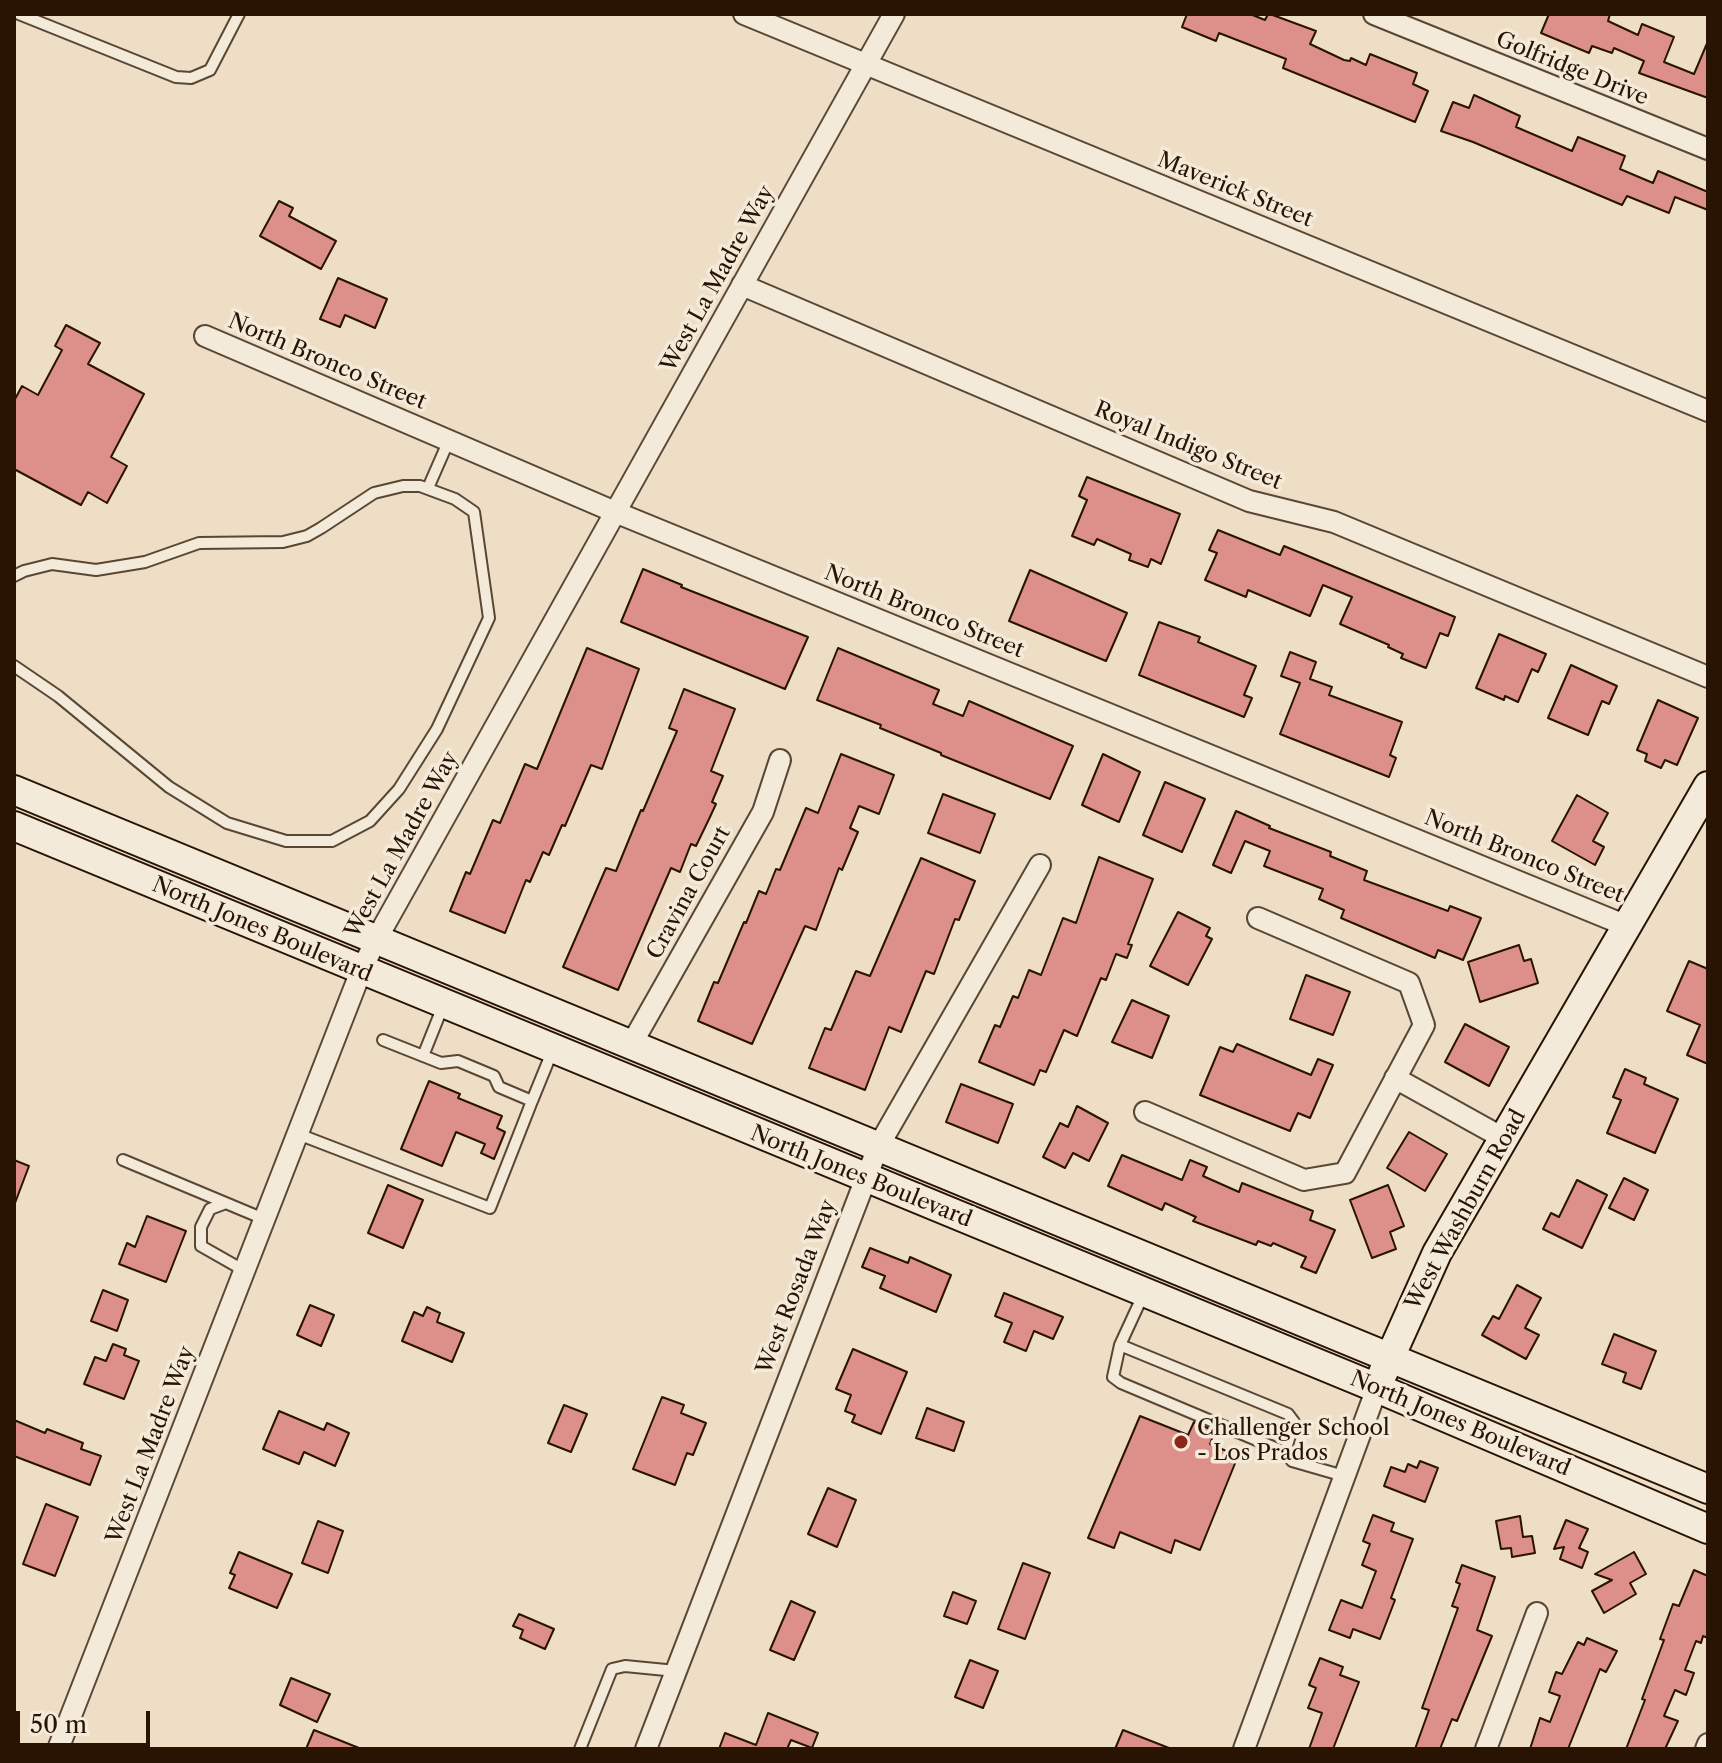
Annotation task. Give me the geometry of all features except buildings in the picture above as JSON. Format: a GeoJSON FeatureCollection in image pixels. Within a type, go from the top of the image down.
{"type":"FeatureCollection","features":[{"type":"Feature","properties":{"kind":"main road","name":"West Washburn Road"},"geometry":{"type":"LineString","coordinates":[[1377,1388],[1388,1357],[1437,1253],[1708,786]]}},
{"type":"Feature","properties":{"kind":"main road","name":"North Jones Boulevard"},"geometry":{"type":"LineString","coordinates":[[14,790],[1708,1489]]}},
{"type":"Feature","properties":{"kind":"main road","name":"North Jones Boulevard"},"geometry":{"type":"LineString","coordinates":[[14,826],[1377,1388],[1708,1529]]}},
{"type":"Feature","properties":{"kind":"street","name":"Maverick Street"},"geometry":{"type":"LineString","coordinates":[[744,14],[1708,411]]}},
{"type":"Feature","properties":{"kind":"street","name":"West La Madre Way"},"geometry":{"type":"LineString","coordinates":[[58,1749],[361,971],[894,14]]}},
{"type":"Feature","properties":{"kind":"street","name":"Golfridge Drive"},"geometry":{"type":"LineString","coordinates":[[1374,14],[1708,149]]}},
{"type":"Feature","properties":{"kind":"street","name":"Royal Indigo Street"},"geometry":{"type":"LineString","coordinates":[[742,285],[1249,501],[1334,522],[1708,677]]}},
{"type":"Feature","properties":{"kind":"street","name":"North Bronco Street"},"geometry":{"type":"LineString","coordinates":[[205,336],[615,512],[1627,926]]}},
{"type":"Feature","properties":{"kind":"street","name":"Cravina Court"},"geometry":{"type":"LineString","coordinates":[[631,1045],[763,812],[780,760]]}},
{"type":"Feature","properties":{"kind":"street","name":"West Rosada Way"},"geometry":{"type":"LineString","coordinates":[[646,1749],[864,1178],[878,1147],[1040,865]]}},
{"type":"Feature","properties":{"kind":"street"},"geometry":{"type":"LineString","coordinates":[[1145,1112],[1304,1180],[1345,1173],[1424,1025],[1409,983],[1258,918]]}},
{"type":"Feature","properties":{"kind":"street"},"geometry":{"type":"LineString","coordinates":[[1395,1078],[1503,1138]]}},
{"type":"Feature","properties":{"kind":"street","name":"West Washburn Road"},"geometry":{"type":"LineString","coordinates":[[1244,1749],[1377,1388]]}},
{"type":"Feature","properties":{"kind":"street"},"geometry":{"type":"LineString","coordinates":[[1486,1749],[1537,1613]]}},
{"type":"Feature","properties":{"kind":"lane"},"geometry":{"type":"LineString","coordinates":[[19,14],[176,77],[191,78],[210,70],[239,14]]}},
{"type":"Feature","properties":{"kind":"lane"},"geometry":{"type":"LineString","coordinates":[[428,488],[449,440]]}},
{"type":"Feature","properties":{"kind":"lane"},"geometry":{"type":"LineString","coordinates":[[14,576],[52,564],[96,570],[145,562],[199,543],[283,542],[307,536],[374,493],[403,486],[428,488],[455,499],[474,512],[489,618],[437,729],[399,789],[370,821],[332,841],[286,841],[227,823],[169,787],[58,696],[14,666]]}},
{"type":"Feature","properties":{"kind":"lane"},"geometry":{"type":"LineString","coordinates":[[423,1056],[444,1005]]}},
{"type":"Feature","properties":{"kind":"lane"},"geometry":{"type":"LineString","coordinates":[[383,1040],[441,1063],[458,1061],[494,1076],[499,1087],[532,1101]]}},
{"type":"Feature","properties":{"kind":"lane"},"geometry":{"type":"LineString","coordinates":[[298,1134],[490,1208],[553,1050]]}},
{"type":"Feature","properties":{"kind":"lane"},"geometry":{"type":"LineString","coordinates":[[123,1160],[264,1219]]}},
{"type":"Feature","properties":{"kind":"lane"},"geometry":{"type":"LineString","coordinates":[[226,1203],[210,1209],[201,1227],[201,1246],[245,1271]]}},
{"type":"Feature","properties":{"kind":"lane"},"geometry":{"type":"LineString","coordinates":[[1144,1293],[1120,1345],[1113,1377],[1285,1452],[1292,1461],[1344,1476]]}},
{"type":"Feature","properties":{"kind":"lane"},"geometry":{"type":"LineString","coordinates":[[1120,1345],[1288,1414],[1294,1422],[1285,1452]]}},
{"type":"Feature","properties":{"kind":"lane"},"geometry":{"type":"LineString","coordinates":[[580,1749],[612,1669],[625,1666],[676,1671]]}},
{"type":"Feature","properties":{"kind":"place","name":"Challenger School - Los Prados"},"geometry":{"type":"Point","coordinates":[1181,1442]}}]}
